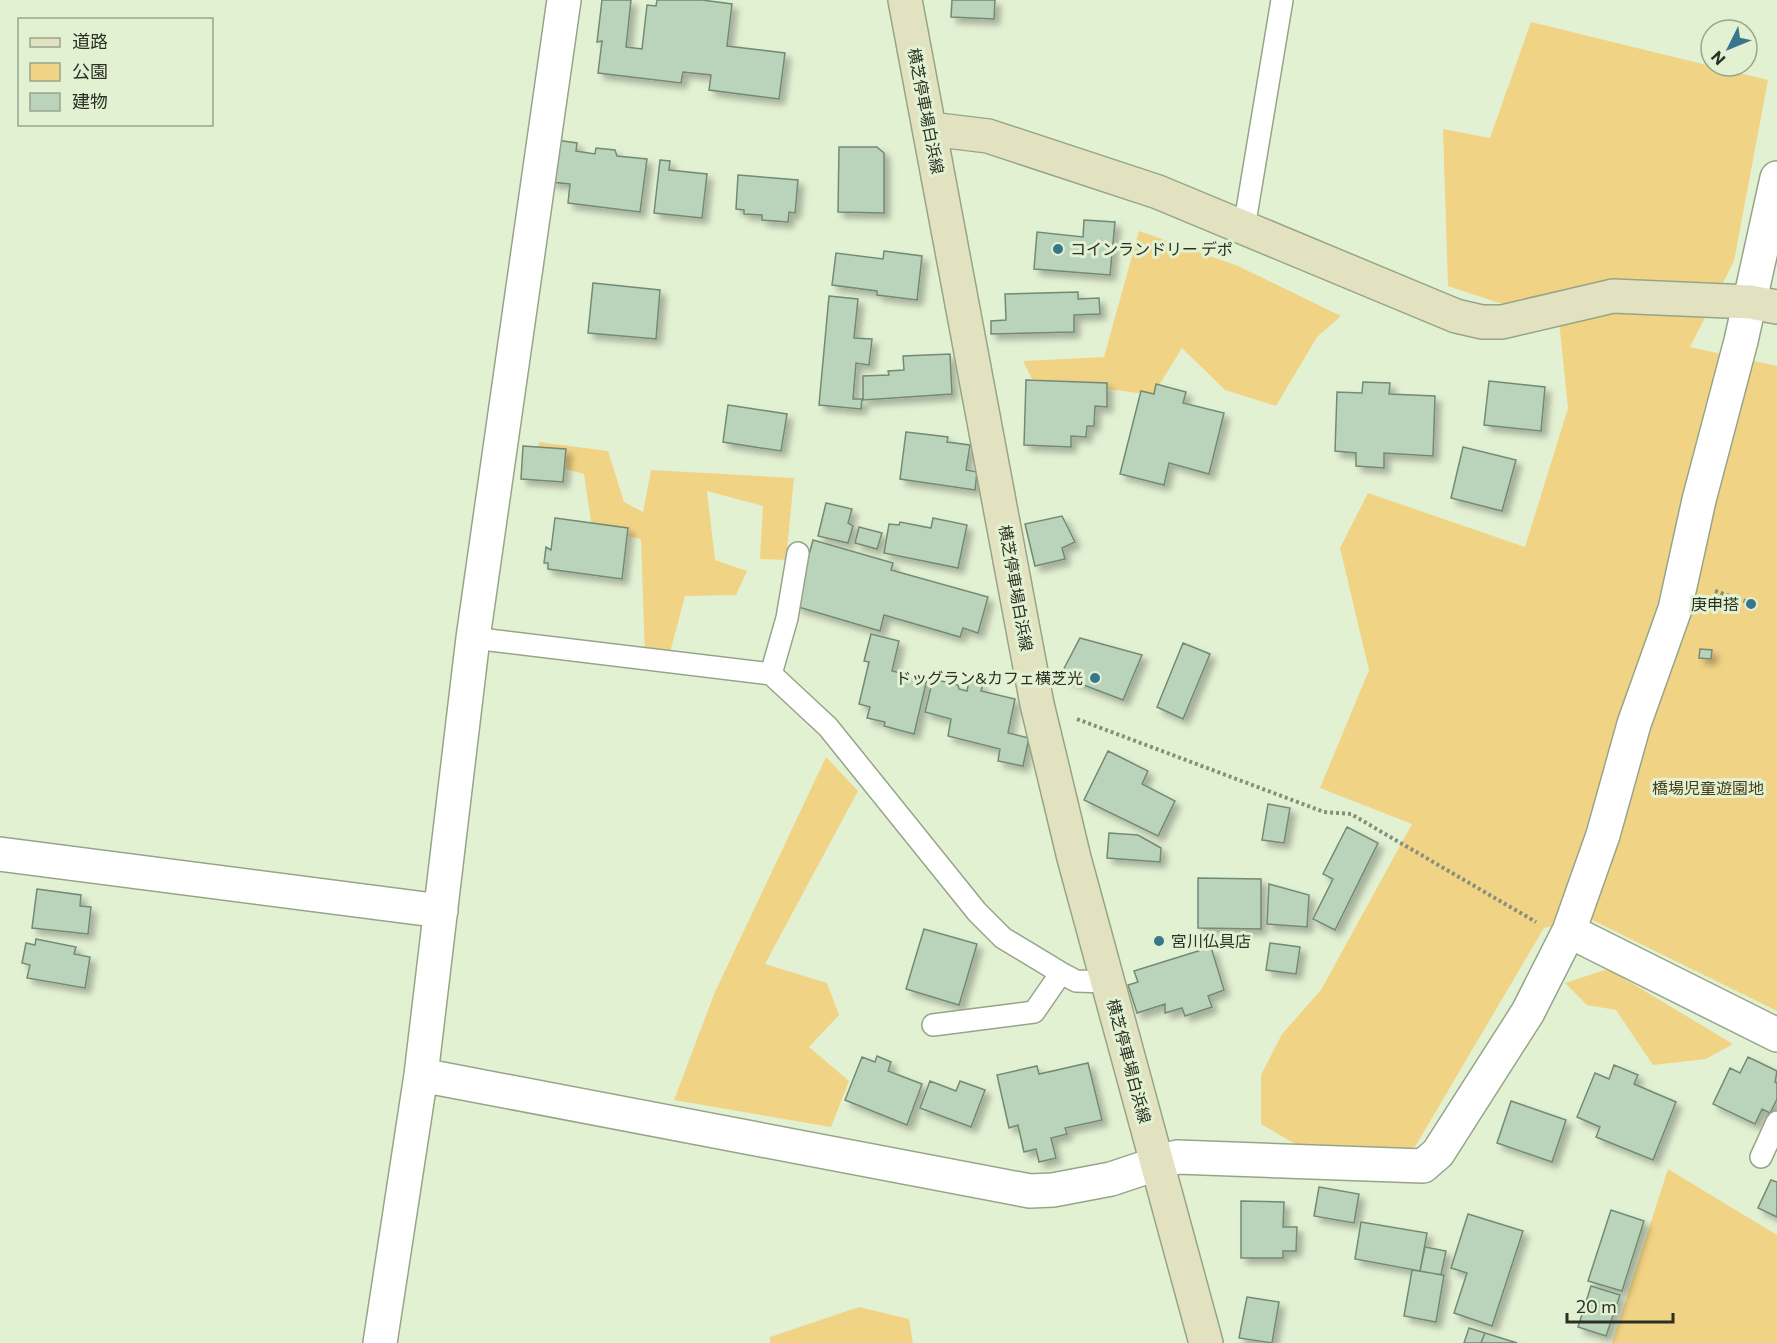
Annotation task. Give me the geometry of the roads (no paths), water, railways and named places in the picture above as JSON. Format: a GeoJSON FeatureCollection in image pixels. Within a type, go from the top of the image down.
{"type":"FeatureCollection","features":[{"type":"Feature","properties":{"kind":"main road","name":"横芝停車場白浜線"},"geometry":{"type":"LineString","coordinates":[[905,0],[973,373],[1014,571],[1037,704],[1107,982],[1206,1343]]}},
{"type":"Feature","properties":{"kind":"main road"},"geometry":{"type":"LineString","coordinates":[[930,129],[988,136],[1158,192],[1456,316],[1482,322],[1502,322],[1613,296],[1763,304]]}},
{"type":"Feature","properties":{"kind":"street"},"geometry":{"type":"LineString","coordinates":[[380,1343],[421,1075],[473,638],[564,0]]}},
{"type":"Feature","properties":{"kind":"street"},"geometry":{"type":"LineString","coordinates":[[421,1075],[1030,1191],[1053,1190],[1111,1179],[1178,1158],[1217,1157],[1423,1166],[1438,1153],[1528,1012],[1569,931],[1603,835],[1634,724],[1675,609],[1699,500],[1721,421],[1763,304],[1777,178]]}},
{"type":"Feature","properties":{"kind":"street"},"geometry":{"type":"LineString","coordinates":[[0,854],[441,911]]}},
{"type":"Feature","properties":{"kind":"street"},"geometry":{"type":"LineString","coordinates":[[1569,931],[1777,1035]]}},
{"type":"Feature","properties":{"kind":"lane"},"geometry":{"type":"LineString","coordinates":[[1244,228],[1282,0]]}},
{"type":"Feature","properties":{"kind":"lane"},"geometry":{"type":"LineString","coordinates":[[771,674],[787,618],[798,553]]}},
{"type":"Feature","properties":{"kind":"lane"},"geometry":{"type":"LineString","coordinates":[[473,638],[771,674],[828,727],[977,912],[1003,938],[1076,981],[1107,982]]}},
{"type":"Feature","properties":{"kind":"lane"},"geometry":{"type":"LineString","coordinates":[[933,1025],[1034,1012],[1061,973]]}},
{"type":"Feature","properties":{"kind":"lane"},"geometry":{"type":"LineString","coordinates":[[1761,1157],[1777,1122]]}},
{"type":"Feature","properties":{"kind":"place","name":"コインランドリー デポ"},"geometry":{"type":"Point","coordinates":[1058,249]}},
{"type":"Feature","properties":{"kind":"place","name":"庚申搭"},"geometry":{"type":"Point","coordinates":[1751,604]}},
{"type":"Feature","properties":{"kind":"place","name":"ドッグラン&カフェ横芝光"},"geometry":{"type":"Point","coordinates":[1095,678]}},
{"type":"Feature","properties":{"kind":"place","name":"宮川仏具店"},"geometry":{"type":"Point","coordinates":[1159,941]}},
{"type":"Feature","properties":{"kind":"park label","name":"橋場児童遊園地"},"geometry":{"type":"Point","coordinates":[1708,788]}}]}
